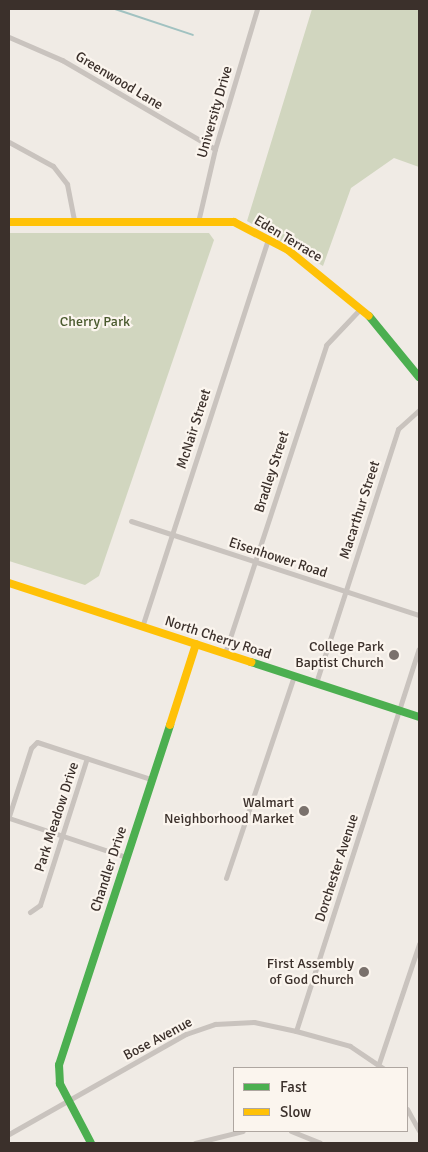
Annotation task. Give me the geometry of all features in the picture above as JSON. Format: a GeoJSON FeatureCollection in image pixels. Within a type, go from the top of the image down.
{"type":"FeatureCollection","features":[{"type":"Feature","properties":{"kind":"street","name":"University Drive"},"geometry":{"type":"LineString","coordinates":[[198,222],[215,149],[257,9]]}},
{"type":"Feature","properties":{"kind":"street","name":"Greenwood Lane"},"geometry":{"type":"LineString","coordinates":[[9,37],[62,60],[215,149]]}},
{"type":"Feature","properties":{"kind":"street"},"geometry":{"type":"LineString","coordinates":[[9,142],[53,166],[67,184],[74,221]]}},
{"type":"Feature","properties":{"kind":"street","name":"Eden Terrace"},"geometry":{"type":"LineString","coordinates":[[9,222],[234,222],[268,239],[325,277],[360,308],[419,377]]}},
{"type":"Feature","properties":{"kind":"street","name":"McNair Street"},"geometry":{"type":"LineString","coordinates":[[142,627],[268,239]]}},
{"type":"Feature","properties":{"kind":"street","name":"Bradley Street"},"geometry":{"type":"LineString","coordinates":[[225,653],[326,345],[360,308]]}},
{"type":"Feature","properties":{"kind":"street","name":"Macarthur Street"},"geometry":{"type":"LineString","coordinates":[[316,683],[398,429],[419,410]]}},
{"type":"Feature","properties":{"kind":"street","name":"Eisenhower Road"},"geometry":{"type":"LineString","coordinates":[[131,521],[419,614]]}},
{"type":"Feature","properties":{"kind":"street","name":"North Cherry Road"},"geometry":{"type":"LineString","coordinates":[[9,583],[419,717]]}},
{"type":"Feature","properties":{"kind":"street","name":"Chandler Drive"},"geometry":{"type":"LineString","coordinates":[[90,1143],[67,1102],[59,1065],[150,779],[196,644]]}},
{"type":"Feature","properties":{"kind":"street","name":"Dorchester Avenue"},"geometry":{"type":"LineString","coordinates":[[296,1031],[419,649]]}},
{"type":"Feature","properties":{"kind":"street"},"geometry":{"type":"LineString","coordinates":[[226,878],[294,676]]}},
{"type":"Feature","properties":{"kind":"street"},"geometry":{"type":"LineString","coordinates":[[87,758],[36,743],[9,817],[126,858]]}},
{"type":"Feature","properties":{"kind":"street","name":"Park Meadow Drive"},"geometry":{"type":"LineString","coordinates":[[30,912],[40,905],[64,836],[87,758],[150,779]]}},
{"type":"Feature","properties":{"kind":"street"},"geometry":{"type":"LineString","coordinates":[[381,1066],[419,944]]}},
{"type":"Feature","properties":{"kind":"street","name":"Bose Avenue"},"geometry":{"type":"LineString","coordinates":[[9,1134],[186,1034],[214,1024],[254,1022],[296,1031],[350,1046],[381,1066]]}},
{"type":"Feature","properties":{"kind":"street"},"geometry":{"type":"LineString","coordinates":[[408,1111],[419,1131]]}},
{"type":"Feature","properties":{"kind":"street"},"geometry":{"type":"LineString","coordinates":[[195,1143],[239,1132]]}},
{"type":"Feature","properties":{"kind":"street"},"geometry":{"type":"LineString","coordinates":[[293,1132],[320,1143]]}},
{"type":"Feature","properties":{"kind":"green space"},"geometry":{"type":"Polygon","coordinates":[[[312,9],[419,9],[419,167],[394,158],[351,188],[323,266],[247,221],[312,9]]]}},
{"type":"Feature","properties":{"kind":"green space","name":"Cherry Park"},"geometry":{"type":"Polygon","coordinates":[[[9,233],[209,233],[214,240],[99,576],[85,585],[9,561],[9,233]]]}},
{"type":"Feature","properties":{"kind":"waterway"},"geometry":{"type":"LineString","coordinates":[[115,9],[193,35]]}},
{"type":"Feature","properties":{"kind":"traffic: fast"},"geometry":{"type":"LineString","coordinates":[[369,316],[419,377]]}},
{"type":"Feature","properties":{"kind":"traffic: fast"},"geometry":{"type":"LineString","coordinates":[[251,662],[419,717]]}},
{"type":"Feature","properties":{"kind":"traffic: fast"},"geometry":{"type":"LineString","coordinates":[[91,1143],[60,1084],[59,1065],[170,725]]}},
{"type":"Feature","properties":{"kind":"traffic: slow"},"geometry":{"type":"LineString","coordinates":[[9,222],[234,222],[288,250],[369,316]]}},
{"type":"Feature","properties":{"kind":"traffic: slow"},"geometry":{"type":"LineString","coordinates":[[9,583],[251,662]]}},
{"type":"Feature","properties":{"kind":"traffic: slow"},"geometry":{"type":"LineString","coordinates":[[170,725],[196,644]]}},
{"type":"Feature","properties":{"kind":"place","name":"College Park Baptist Church"},"geometry":{"type":"Point","coordinates":[394,655]}},
{"type":"Feature","properties":{"kind":"place","name":"Walmart Neighborhood Market"},"geometry":{"type":"Point","coordinates":[304,811]}},
{"type":"Feature","properties":{"kind":"place","name":"First Assembly of God Church"},"geometry":{"type":"Point","coordinates":[364,972]}}]}
